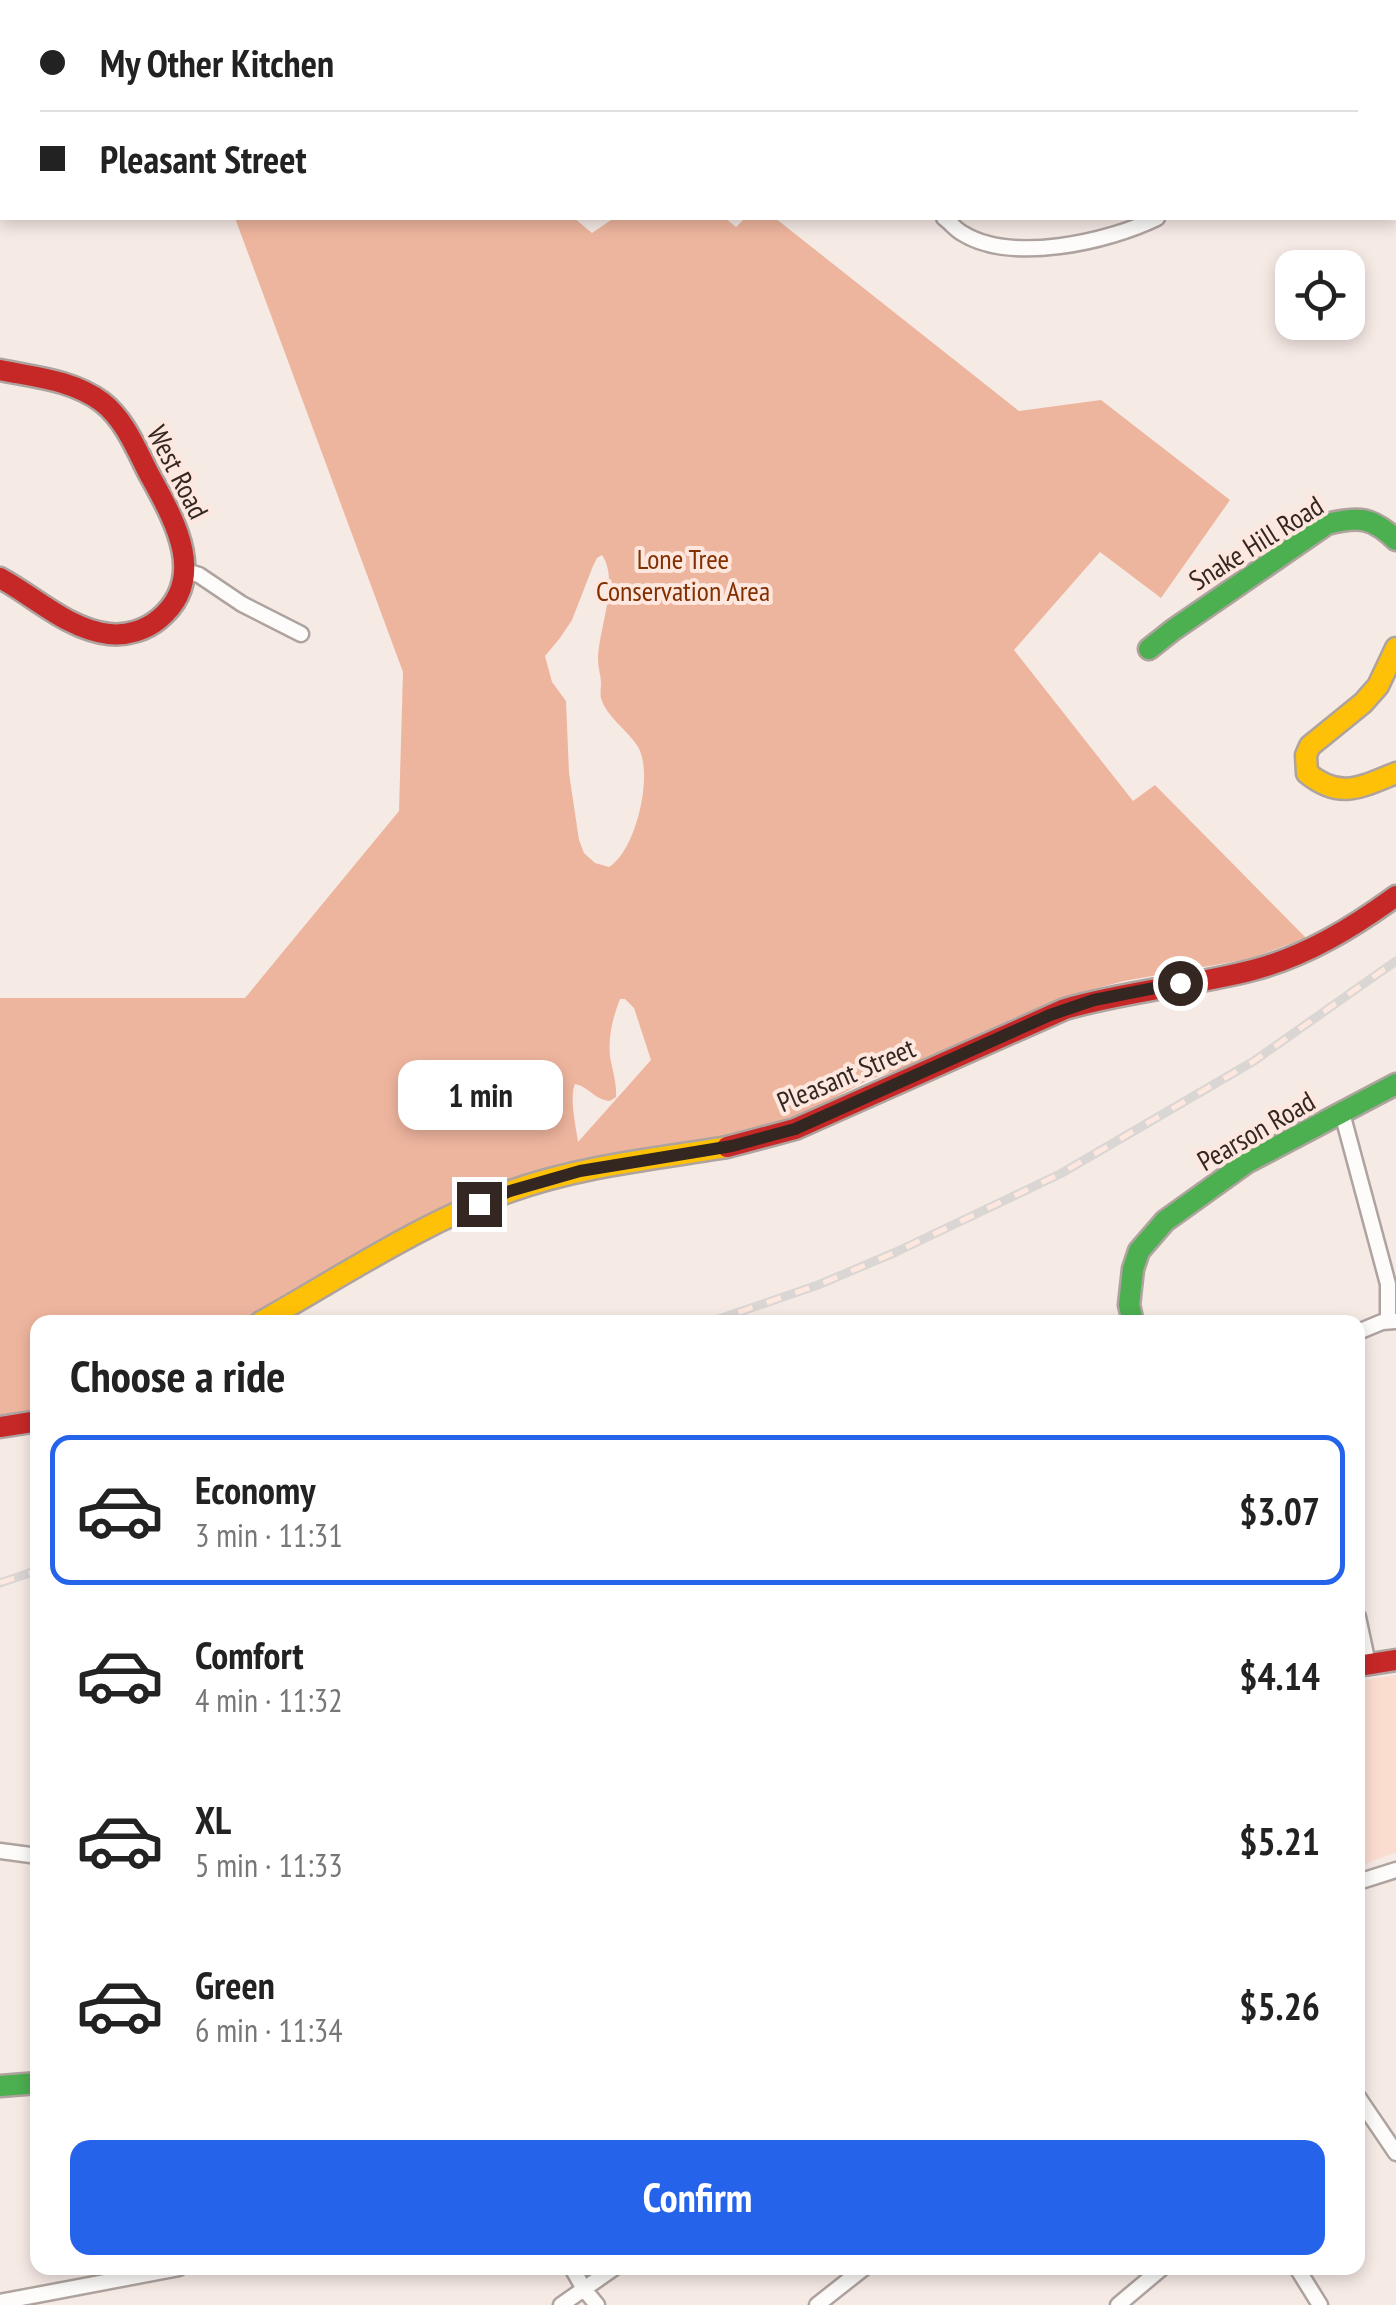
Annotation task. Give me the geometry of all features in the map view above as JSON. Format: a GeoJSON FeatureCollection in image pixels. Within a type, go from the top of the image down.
{"type":"FeatureCollection","features":[{"type":"Feature","properties":{"kind":"street"},"geometry":{"type":"LineString","coordinates":[[946,220],[962,234],[992,244],[1027,248],[1076,244],[1153,220]]}},
{"type":"Feature","properties":{"kind":"street","name":"West Road"},"geometry":{"type":"LineString","coordinates":[[0,370],[84,390],[107,406],[121,423],[180,534],[183,570]]}},
{"type":"Feature","properties":{"kind":"street","name":"Snake Hill Road"},"geometry":{"type":"LineString","coordinates":[[1149,649],[1326,524],[1356,516],[1381,525],[1396,540]]}},
{"type":"Feature","properties":{"kind":"street"},"geometry":{"type":"LineString","coordinates":[[0,578],[80,626],[120,635],[138,632],[163,616],[178,592],[183,570],[199,575],[242,604],[300,634]]}},
{"type":"Feature","properties":{"kind":"street"},"geometry":{"type":"LineString","coordinates":[[1396,648],[1378,686],[1363,703],[1317,738],[1306,755],[1306,773],[1336,791],[1396,773]]}},
{"type":"Feature","properties":{"kind":"street","name":"Pleasant Street"},"geometry":{"type":"LineString","coordinates":[[273,1315],[431,1226],[510,1191],[580,1171],[732,1146],[795,1129],[1064,1009],[1281,961],[1342,933],[1396,896]]}},
{"type":"Feature","properties":{"kind":"street","name":"Pearson Road"},"geometry":{"type":"LineString","coordinates":[[1131,1315],[1130,1284],[1139,1251],[1165,1221],[1246,1163],[1396,1084]]}},
{"type":"Feature","properties":{"kind":"street"},"geometry":{"type":"LineString","coordinates":[[1342,1113],[1388,1284],[1392,1321],[1365,1330]]}},
{"type":"Feature","properties":{"kind":"street"},"geometry":{"type":"LineString","coordinates":[[0,1426],[30,1422]]}},
{"type":"Feature","properties":{"kind":"street"},"geometry":{"type":"LineString","coordinates":[[1365,1665],[1396,1660]]}},
{"type":"Feature","properties":{"kind":"street"},"geometry":{"type":"LineString","coordinates":[[0,1851],[30,1855]]}},
{"type":"Feature","properties":{"kind":"street"},"geometry":{"type":"LineString","coordinates":[[1365,1880],[1394,1873]]}},
{"type":"Feature","properties":{"kind":"street"},"geometry":{"type":"LineString","coordinates":[[0,2086],[30,2083]]}},
{"type":"Feature","properties":{"kind":"street"},"geometry":{"type":"LineString","coordinates":[[1365,2107],[1396,2153]]}},
{"type":"Feature","properties":{"kind":"street"},"geometry":{"type":"LineString","coordinates":[[0,2302],[142,2275]]}},
{"type":"Feature","properties":{"kind":"street"},"geometry":{"type":"LineString","coordinates":[[576,2275],[597,2305]]}},
{"type":"Feature","properties":{"kind":"street"},"geometry":{"type":"LineString","coordinates":[[561,2305],[604,2275]]}},
{"type":"Feature","properties":{"kind":"street"},"geometry":{"type":"LineString","coordinates":[[817,2305],[855,2275]]}},
{"type":"Feature","properties":{"kind":"street"},"geometry":{"type":"LineString","coordinates":[[1118,2305],[1154,2275]]}},
{"type":"Feature","properties":{"kind":"street"},"geometry":{"type":"LineString","coordinates":[[1301,2275],[1320,2305]]}},
{"type":"Feature","properties":{"kind":"shaded area"},"geometry":{"type":"Polygon","coordinates":[[[1396,1675],[1396,1852],[1365,1864],[1365,1680],[1396,1675]]]}},
{"type":"Feature","properties":{"kind":"green space","name":"Lone Tree Conservation Area"},"geometry":{"type":"Polygon","coordinates":[[[236,220],[576,220],[592,233],[611,220],[727,220],[736,227],[743,220],[778,220],[1019,411],[1101,400],[1230,500],[1161,598],[1100,552],[1014,650],[1133,801],[1155,785],[1306,938],[1249,959],[1124,981],[1075,994],[868,1080],[806,1113],[758,1130],[506,1182],[426,1217],[251,1315],[30,1315],[30,1411],[0,1415],[0,998],[245,998],[399,811],[403,672],[236,220]],[[602,555],[597,558],[572,620],[545,656],[552,682],[566,701],[569,773],[579,840],[584,853],[595,863],[609,867],[619,858],[634,829],[644,775],[638,747],[608,712],[601,697],[598,660],[609,592],[602,555]],[[620,999],[610,1041],[616,1097],[605,1100],[575,1084],[573,1104],[578,1142],[651,1060],[634,1008],[620,999]]]}},
{"type":"Feature","properties":{"kind":"railway"},"geometry":{"type":"LineString","coordinates":[[730,1315],[818,1285],[896,1252],[1060,1174],[1254,1061],[1396,961]]}},
{"type":"Feature","properties":{"kind":"railway"},"geometry":{"type":"LineString","coordinates":[[0,1583],[30,1573]]}},
{"type":"Feature","properties":{"kind":"traffic: fast"},"geometry":{"type":"LineString","coordinates":[[1149,649],[1327,524],[1364,520],[1396,540]]}},
{"type":"Feature","properties":{"kind":"traffic: fast"},"geometry":{"type":"LineString","coordinates":[[1131,1315],[1133,1269],[1139,1251],[1165,1221],[1246,1163],[1396,1084]]}},
{"type":"Feature","properties":{"kind":"traffic: fast"},"geometry":{"type":"LineString","coordinates":[[0,2086],[30,2084]]}},
{"type":"Feature","properties":{"kind":"traffic: slow"},"geometry":{"type":"LineString","coordinates":[[1396,648],[1378,686],[1310,746],[1306,755],[1307,773],[1340,789],[1396,773]]}},
{"type":"Feature","properties":{"kind":"traffic: slow"},"geometry":{"type":"LineString","coordinates":[[273,1315],[415,1234],[511,1191],[591,1169],[727,1147]]}},
{"type":"Feature","properties":{"kind":"traffic: jam"},"geometry":{"type":"LineString","coordinates":[[0,370],[66,384],[110,409],[129,434],[167,508],[182,546],[184,566],[174,602],[159,619],[123,634],[80,626],[0,578]]}},
{"type":"Feature","properties":{"kind":"traffic: jam"},"geometry":{"type":"LineString","coordinates":[[727,1147],[795,1129],[1065,1009],[1230,976],[1292,957],[1345,930],[1396,896]]}},
{"type":"Feature","properties":{"kind":"traffic: jam"},"geometry":{"type":"LineString","coordinates":[[0,1427],[30,1422]]}},
{"type":"Feature","properties":{"kind":"traffic: jam"},"geometry":{"type":"LineString","coordinates":[[1365,1665],[1396,1660]]}},
{"type":"Feature","properties":{"kind":"route"},"geometry":{"type":"LineString","coordinates":[[479,1204],[580,1171],[703,1152],[795,1129],[1050,1015],[1094,1000],[1180,983]]}}]}
